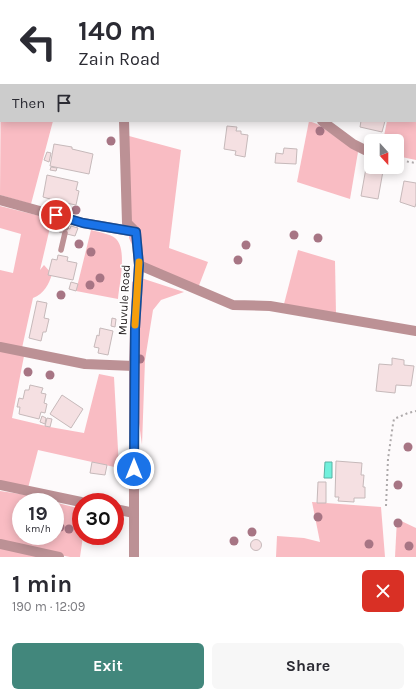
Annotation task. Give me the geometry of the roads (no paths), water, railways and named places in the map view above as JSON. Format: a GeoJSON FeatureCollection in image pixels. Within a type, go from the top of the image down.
{"type":"FeatureCollection","features":[{"type":"Feature","properties":{"kind":"street","name":"Muvule Road"},"geometry":{"type":"LineString","coordinates":[[124,122],[127,223],[136,232],[139,265],[134,366],[134,557]]}},
{"type":"Feature","properties":{"kind":"street"},"geometry":{"type":"LineString","coordinates":[[323,122],[352,144],[364,149]]}},
{"type":"Feature","properties":{"kind":"street"},"geometry":{"type":"LineString","coordinates":[[0,200],[67,227],[83,223],[136,232]]}},
{"type":"Feature","properties":{"kind":"street"},"geometry":{"type":"LineString","coordinates":[[139,265],[233,304],[270,306],[416,331]]}},
{"type":"Feature","properties":{"kind":"street"},"geometry":{"type":"LineString","coordinates":[[0,347],[85,364],[134,366]]}},
{"type":"Feature","properties":{"kind":"street"},"geometry":{"type":"LineString","coordinates":[[0,485],[72,500]]}},
{"type":"Feature","properties":{"kind":"street"},"geometry":{"type":"LineString","coordinates":[[124,511],[134,513]]}},
{"type":"Feature","properties":{"kind":"street"},"geometry":{"type":"LineString","coordinates":[[0,544],[60,557]]}},
{"type":"Feature","properties":{"kind":"lane"},"geometry":{"type":"LineString","coordinates":[[61,250],[67,227]]}}]}
